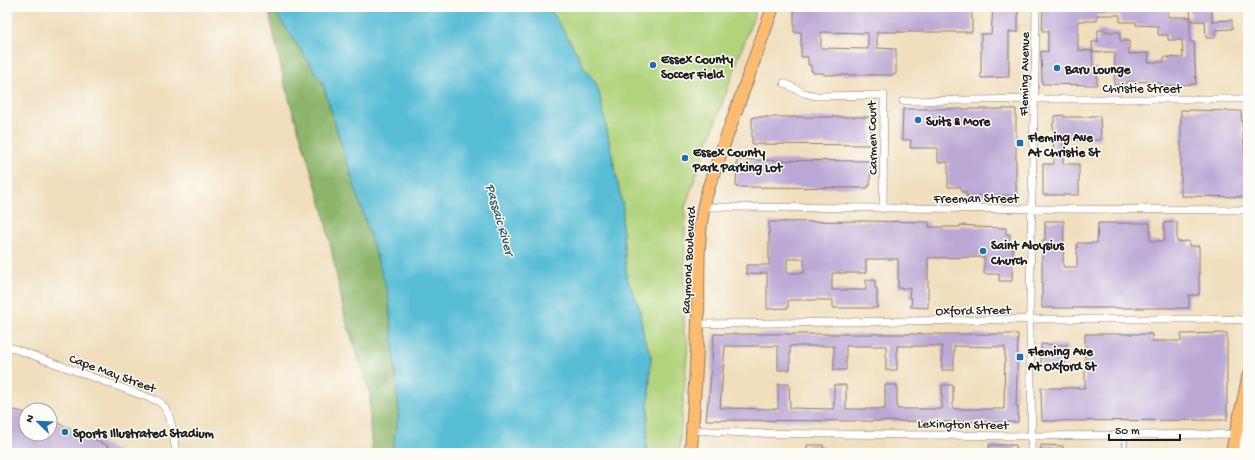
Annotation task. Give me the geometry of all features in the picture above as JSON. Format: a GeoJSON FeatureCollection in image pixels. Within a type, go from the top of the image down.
{"type":"FeatureCollection","features":[{"type":"Feature","properties":{"kind":"main road","name":"Raymond Boulevard"},"geometry":{"type":"LineString","coordinates":[[691,453],[698,324],[700,232],[703,207],[709,186],[773,7]]}},
{"type":"Feature","properties":{"kind":"main road"},"geometry":{"type":"LineString","coordinates":[[1232,453],[1235,434],[1245,399],[1248,377]]}},
{"type":"Feature","properties":{"kind":"street","name":"Fleming Avenue"},"geometry":{"type":"LineString","coordinates":[[1032,453],[1030,320],[1036,7]]}},
{"type":"Feature","properties":{"kind":"street","name":"Carmen Court"},"geometry":{"type":"LineString","coordinates":[[784,83],[804,93],[816,96],[884,95],[883,209]]}},
{"type":"Feature","properties":{"kind":"street","name":"Christie Street"},"geometry":{"type":"LineString","coordinates":[[903,101],[1035,99],[1248,99]]}},
{"type":"Feature","properties":{"kind":"street","name":"Freeman Street"},"geometry":{"type":"LineString","coordinates":[[703,207],[1248,210]]}},
{"type":"Feature","properties":{"kind":"street","name":"Oxford Street"},"geometry":{"type":"LineString","coordinates":[[698,324],[1156,319],[1248,320]]}},
{"type":"Feature","properties":{"kind":"street","name":"Cape May Street"},"geometry":{"type":"LineString","coordinates":[[7,346],[158,401],[169,414],[176,453]]}},
{"type":"Feature","properties":{"kind":"street"},"geometry":{"type":"LineString","coordinates":[[1242,453],[1245,433],[1245,399]]}},
{"type":"Feature","properties":{"kind":"street","name":"Lexington Street"},"geometry":{"type":"LineString","coordinates":[[692,430],[744,433],[1032,436],[1235,434]]}},
{"type":"Feature","properties":{"kind":"lane"},"geometry":{"type":"LineString","coordinates":[[1125,435],[1125,453]]}},
{"type":"Feature","properties":{"kind":"green space"},"geometry":{"type":"Polygon","coordinates":[[[268,7],[272,7],[322,82],[388,293],[399,412],[392,453],[372,453],[370,394],[345,317],[323,209],[285,86],[268,7]]]}},
{"type":"Feature","properties":{"kind":"green space"},"geometry":{"type":"Polygon","coordinates":[[[549,7],[757,7],[685,207],[684,334],[688,341],[679,453],[646,453],[651,355],[644,338],[639,307],[627,278],[622,224],[623,208],[599,92],[595,82],[584,68],[577,53],[549,7]]]}},
{"type":"Feature","properties":{"kind":"water","name":"Passaic River"},"geometry":{"type":"Polygon","coordinates":[[[272,7],[549,7],[577,53],[584,68],[595,82],[599,92],[623,208],[622,224],[627,278],[639,307],[644,338],[651,355],[646,453],[392,453],[399,412],[388,293],[322,82],[272,7]]]}},
{"type":"Feature","properties":{"kind":"building"},"geometry":{"type":"Polygon","coordinates":[[[794,7],[972,7],[972,32],[877,32],[877,48],[896,49],[896,74],[893,75],[824,75],[824,73],[813,73],[813,71],[811,71],[811,65],[808,65],[808,57],[801,57],[801,32],[794,32],[794,7]],[[821,32],[821,48],[868,49],[868,33],[821,32]]]}},
{"type":"Feature","properties":{"kind":"building"},"geometry":{"type":"Polygon","coordinates":[[[993,7],[1018,7],[1018,32],[1009,32],[1009,77],[981,78],[981,34],[991,34],[993,7]]]}},
{"type":"Feature","properties":{"kind":"building"},"geometry":{"type":"Polygon","coordinates":[[[1043,7],[1168,7],[1168,17],[1190,17],[1190,42],[1194,42],[1196,84],[1161,86],[1161,83],[1127,81],[1127,84],[1114,85],[1115,52],[1093,52],[1092,42],[1098,42],[1098,30],[1106,30],[1106,32],[1120,32],[1120,41],[1129,41],[1129,54],[1149,53],[1148,62],[1164,62],[1164,57],[1183,58],[1182,40],[1168,40],[1168,35],[1158,35],[1158,26],[1136,25],[1136,22],[1120,22],[1120,15],[1097,15],[1097,21],[1078,21],[1078,50],[1092,51],[1093,67],[1097,67],[1097,85],[1042,84],[1041,51],[1048,52],[1048,31],[1042,31],[1043,7]]]}},
{"type":"Feature","properties":{"kind":"building"},"geometry":{"type":"Polygon","coordinates":[[[1190,7],[1212,7],[1212,21],[1232,20],[1232,29],[1215,30],[1215,38],[1206,38],[1205,21],[1191,21],[1190,7]]]}},
{"type":"Feature","properties":{"kind":"building"},"geometry":{"type":"Polygon","coordinates":[[[903,109],[1016,109],[1016,195],[966,196],[966,192],[962,192],[961,187],[948,187],[948,162],[938,162],[938,148],[910,148],[911,140],[902,140],[903,109]]]}},
{"type":"Feature","properties":{"kind":"building"},"geometry":{"type":"Polygon","coordinates":[[[1181,110],[1241,111],[1248,197],[1181,196],[1181,110]]]}},
{"type":"Feature","properties":{"kind":"building"},"geometry":{"type":"Polygon","coordinates":[[[1064,115],[1064,117],[1100,116],[1101,140],[1064,139],[1063,164],[1079,164],[1079,195],[1043,195],[1043,164],[1054,164],[1054,116],[1064,115]]]}},
{"type":"Feature","properties":{"kind":"building"},"geometry":{"type":"Polygon","coordinates":[[[871,117],[871,145],[752,144],[752,118],[871,117]]]}},
{"type":"Feature","properties":{"kind":"building"},"geometry":{"type":"Polygon","coordinates":[[[737,160],[871,161],[870,186],[868,186],[868,188],[736,187],[737,160]]]}},
{"type":"Feature","properties":{"kind":"building"},"geometry":{"type":"Polygon","coordinates":[[[1045,221],[1064,221],[1063,267],[1077,267],[1077,243],[1097,243],[1098,223],[1150,223],[1150,241],[1164,241],[1164,223],[1177,222],[1177,242],[1189,241],[1189,246],[1199,246],[1199,295],[1189,295],[1189,308],[1042,308],[1042,240],[1045,240],[1045,221]]]}},
{"type":"Feature","properties":{"kind":"building"},"geometry":{"type":"Polygon","coordinates":[[[769,222],[929,222],[929,227],[960,227],[960,225],[1006,228],[1006,234],[1010,234],[1010,248],[1013,248],[1012,281],[999,281],[999,274],[984,274],[984,257],[928,258],[928,308],[911,307],[912,298],[909,298],[910,288],[898,288],[898,259],[866,259],[866,273],[832,273],[832,290],[866,290],[866,280],[875,280],[875,288],[877,288],[877,308],[833,308],[833,300],[788,300],[788,308],[767,309],[767,273],[746,274],[746,265],[769,265],[769,222]],[[787,259],[787,273],[804,273],[804,259],[787,259]]]}},
{"type":"Feature","properties":{"kind":"building"},"geometry":{"type":"Polygon","coordinates":[[[1227,333],[1227,420],[1042,421],[1041,388],[1085,388],[1085,334],[1152,334],[1152,341],[1181,341],[1181,334],[1227,333]]]}},
{"type":"Feature","properties":{"kind":"building"},"geometry":{"type":"Polygon","coordinates":[[[714,334],[1018,334],[1016,406],[1018,406],[1018,422],[706,420],[709,401],[714,334]],[[725,346],[720,408],[778,409],[778,384],[789,384],[790,408],[834,409],[834,385],[846,385],[846,409],[885,409],[885,385],[897,385],[897,409],[942,409],[942,385],[953,385],[953,409],[1004,409],[1005,347],[954,346],[954,370],[942,370],[942,346],[897,346],[897,370],[886,370],[886,346],[846,346],[846,370],[834,370],[834,346],[790,346],[790,370],[778,370],[778,346],[725,346]]]}},
{"type":"Feature","properties":{"kind":"building"},"geometry":{"type":"Polygon","coordinates":[[[1041,344],[1067,345],[1068,359],[1065,359],[1066,363],[1062,363],[1062,367],[1041,367],[1041,344]]]}},
{"type":"Feature","properties":{"kind":"building","name":"Sports Illustrated Stadium"},"geometry":{"type":"Polygon","coordinates":[[[7,408],[18,411],[18,442],[58,442],[58,423],[122,453],[7,453],[7,408]]]}},
{"type":"Feature","properties":{"kind":"building"},"geometry":{"type":"Polygon","coordinates":[[[807,445],[823,445],[824,453],[807,453],[807,445]]]}},
{"type":"Feature","properties":{"kind":"building"},"geometry":{"type":"Polygon","coordinates":[[[989,445],[1016,445],[1016,453],[989,453],[989,445]]]}},
{"type":"Feature","properties":{"kind":"building"},"geometry":{"type":"Polygon","coordinates":[[[1041,445],[1063,446],[1063,453],[1041,453],[1041,445]]]}},
{"type":"Feature","properties":{"kind":"place","name":"Essex County Soccer Field"},"geometry":{"type":"Point","coordinates":[653,65]}},
{"type":"Feature","properties":{"kind":"place","name":"Baru Lounge"},"geometry":{"type":"Point","coordinates":[1057,68]}},
{"type":"Feature","properties":{"kind":"place","name":"Suits & More"},"geometry":{"type":"Point","coordinates":[918,120]}},
{"type":"Feature","properties":{"kind":"place","name":"Fleming Ave At Christie St"},"geometry":{"type":"Point","coordinates":[1020,143]}},
{"type":"Feature","properties":{"kind":"place","name":"Essex County Park Parking Lot"},"geometry":{"type":"Point","coordinates":[685,158]}},
{"type":"Feature","properties":{"kind":"place","name":"Saint Aloysius Church"},"geometry":{"type":"Point","coordinates":[983,251]}},
{"type":"Feature","properties":{"kind":"place","name":"Fleming Ave At Oxford St"},"geometry":{"type":"Point","coordinates":[1020,357]}},
{"type":"Feature","properties":{"kind":"place","name":"Sports Illustrated Stadium"},"geometry":{"type":"Point","coordinates":[65,432]}}]}
